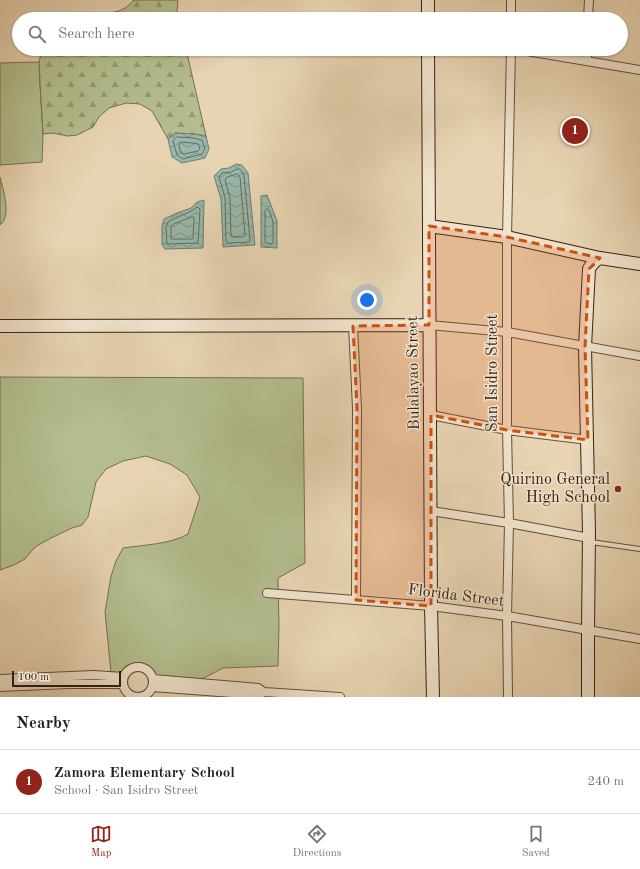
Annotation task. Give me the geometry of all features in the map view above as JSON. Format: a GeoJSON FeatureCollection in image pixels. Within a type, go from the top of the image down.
{"type":"FeatureCollection","features":[{"type":"Feature","properties":{"kind":"street"},"geometry":{"type":"LineString","coordinates":[[428,0],[428,12]]}},
{"type":"Feature","properties":{"kind":"street"},"geometry":{"type":"LineString","coordinates":[[511,0],[511,12]]}},
{"type":"Feature","properties":{"kind":"street"},"geometry":{"type":"LineString","coordinates":[[588,0],[588,12]]}},
{"type":"Feature","properties":{"kind":"street","name":"Bulalayao Street"},"geometry":{"type":"LineString","coordinates":[[428,56],[431,606],[433,697]]}},
{"type":"Feature","properties":{"kind":"street","name":"San Isidro Street"},"geometry":{"type":"LineString","coordinates":[[508,697],[507,616],[509,523],[507,237],[511,56]]}},
{"type":"Feature","properties":{"kind":"street"},"geometry":{"type":"LineString","coordinates":[[557,56],[640,70]]}},
{"type":"Feature","properties":{"kind":"street"},"geometry":{"type":"LineString","coordinates":[[587,56],[587,61]]}},
{"type":"Feature","properties":{"kind":"street"},"geometry":{"type":"LineString","coordinates":[[429,226],[507,237],[600,258],[640,264]]}},
{"type":"Feature","properties":{"kind":"street"},"geometry":{"type":"LineString","coordinates":[[588,697],[589,540],[585,346],[589,269],[592,262],[600,258]]}},
{"type":"Feature","properties":{"kind":"street"},"geometry":{"type":"LineString","coordinates":[[0,326],[429,325],[507,332],[640,356]]}},
{"type":"Feature","properties":{"kind":"street"},"geometry":{"type":"LineString","coordinates":[[353,326],[356,408],[356,600]]}},
{"type":"Feature","properties":{"kind":"street"},"geometry":{"type":"LineString","coordinates":[[431,415],[508,430],[588,440]]}},
{"type":"Feature","properties":{"kind":"street"},"geometry":{"type":"LineString","coordinates":[[431,511],[509,523],[589,540]]}},
{"type":"Feature","properties":{"kind":"street","name":"Florida Street"},"geometry":{"type":"LineString","coordinates":[[267,593],[431,606],[507,616],[640,639]]}},
{"type":"Feature","properties":{"kind":"street"},"geometry":{"type":"LineString","coordinates":[[139,666],[150,672],[153,683],[148,693],[143,697],[134,697],[126,692],[123,680],[125,673],[131,668],[139,666]]}},
{"type":"Feature","properties":{"kind":"street"},"geometry":{"type":"LineString","coordinates":[[0,678],[94,675],[123,680]]}},
{"type":"Feature","properties":{"kind":"street"},"geometry":{"type":"LineString","coordinates":[[0,687],[123,680]]}},
{"type":"Feature","properties":{"kind":"street"},"geometry":{"type":"LineString","coordinates":[[153,683],[259,695],[264,692],[340,697]]}},
{"type":"Feature","properties":{"kind":"lane"},"geometry":{"type":"LineString","coordinates":[[589,540],[640,549]]}},
{"type":"Feature","properties":{"kind":"highlighted area"},"geometry":{"type":"Polygon","coordinates":[[[429,226],[507,237],[600,258],[589,269],[585,347],[588,440],[507,430],[431,415],[431,606],[356,600],[357,408],[353,326],[429,325],[429,226]]]}},
{"type":"Feature","properties":{"kind":"green space"},"geometry":{"type":"Polygon","coordinates":[[[134,0],[178,0],[177,12],[116,12],[126,7],[134,0]]]}},
{"type":"Feature","properties":{"kind":"green space"},"geometry":{"type":"Polygon","coordinates":[[[40,56],[188,56],[206,136],[175,133],[168,139],[152,111],[140,104],[126,103],[109,108],[99,117],[93,127],[77,135],[68,136],[52,133],[43,134],[39,62],[40,56]]]}},
{"type":"Feature","properties":{"kind":"green space"},"geometry":{"type":"Polygon","coordinates":[[[39,62],[43,134],[42,162],[0,165],[0,63],[39,62]]]}},
{"type":"Feature","properties":{"kind":"green space"},"geometry":{"type":"Polygon","coordinates":[[[0,177],[6,202],[6,209],[4,221],[0,225],[0,177]]]}},
{"type":"Feature","properties":{"kind":"green space"},"geometry":{"type":"Polygon","coordinates":[[[0,377],[303,378],[305,563],[278,578],[278,666],[223,668],[200,680],[152,675],[144,668],[140,667],[131,668],[124,675],[122,680],[111,672],[105,612],[111,576],[116,561],[123,548],[166,542],[188,534],[200,497],[187,475],[170,464],[146,456],[123,461],[106,469],[96,482],[88,517],[82,525],[51,538],[35,547],[25,559],[0,570],[0,377]]]}},
{"type":"Feature","properties":{"kind":"water"},"geometry":{"type":"Polygon","coordinates":[[[175,133],[206,136],[209,149],[205,158],[182,163],[172,157],[168,139],[175,133]]]}},
{"type":"Feature","properties":{"kind":"water"},"geometry":{"type":"Polygon","coordinates":[[[236,164],[242,165],[248,173],[255,245],[223,247],[221,199],[214,176],[221,169],[229,168],[236,164]]]}},
{"type":"Feature","properties":{"kind":"water"},"geometry":{"type":"Polygon","coordinates":[[[267,195],[277,221],[277,248],[261,247],[261,196],[267,195]]]}},
{"type":"Feature","properties":{"kind":"water"},"geometry":{"type":"Polygon","coordinates":[[[204,200],[203,248],[165,249],[162,245],[162,226],[164,219],[191,208],[197,202],[204,200]]]}},
{"type":"Feature","properties":{"kind":"place","name":"Zamora Elementary School"},"geometry":{"type":"Point","coordinates":[575,131]}},
{"type":"Feature","properties":{"kind":"place","name":"Quirino General High School"},"geometry":{"type":"Point","coordinates":[618,489]}}]}
